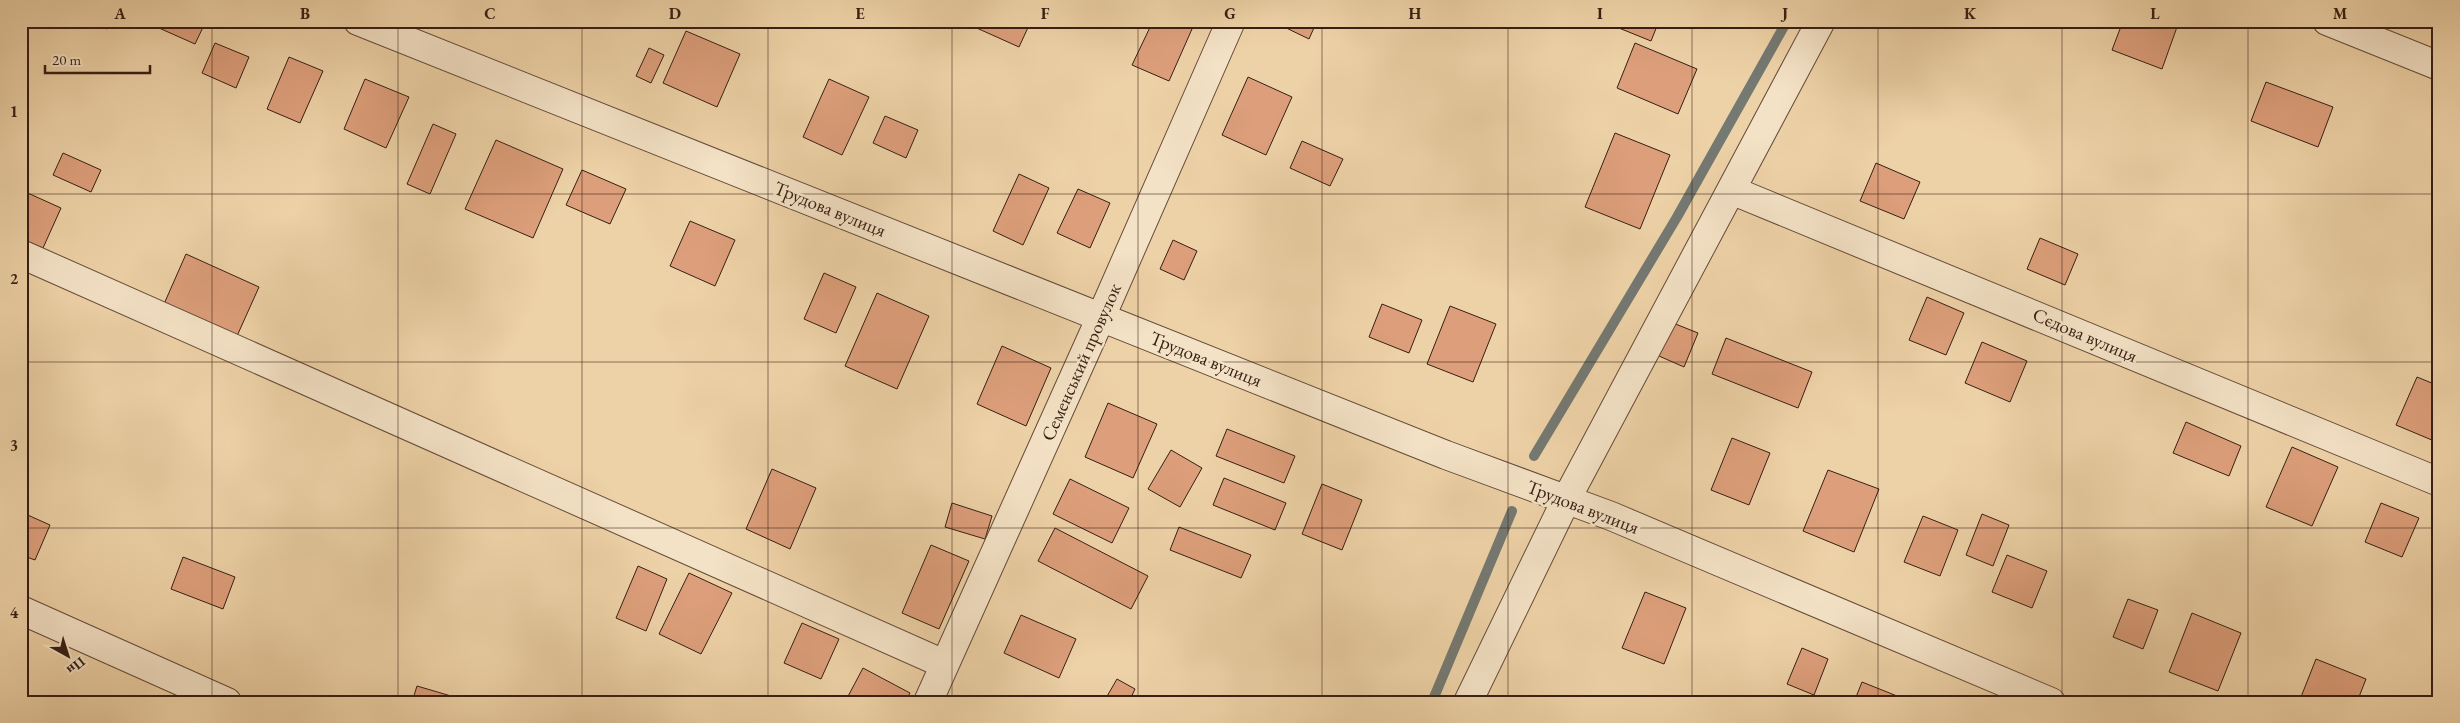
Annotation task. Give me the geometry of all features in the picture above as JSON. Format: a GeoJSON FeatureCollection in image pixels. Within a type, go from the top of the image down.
{"type":"FeatureCollection","features":[{"type":"Feature","properties":{"kind":"street","name":"Трудова вулиця"},"geometry":{"type":"LineString","coordinates":[[358,21],[1446,456],[1611,516],[2051,702]]}},
{"type":"Feature","properties":{"kind":"street","name":"Семенський провулок"},"geometry":{"type":"LineString","coordinates":[[928,702],[1102,317],[1231,21]]}},
{"type":"Feature","properties":{"kind":"street"},"geometry":{"type":"LineString","coordinates":[[1468,702],[1566,500],[1821,21]]}},
{"type":"Feature","properties":{"kind":"street"},"geometry":{"type":"LineString","coordinates":[[2327,21],[2439,66]]}},
{"type":"Feature","properties":{"kind":"street","name":"Сєдова вулиця"},"geometry":{"type":"LineString","coordinates":[[1731,190],[2439,482]]}},
{"type":"Feature","properties":{"kind":"street"},"geometry":{"type":"LineString","coordinates":[[21,254],[944,664]]}},
{"type":"Feature","properties":{"kind":"street"},"geometry":{"type":"LineString","coordinates":[[21,610],[227,702]]}},
{"type":"Feature","properties":{"kind":"building"},"geometry":{"type":"Polygon","coordinates":[[[89,21],[110,21],[107,29],[89,21]]]}},
{"type":"Feature","properties":{"kind":"building"},"geometry":{"type":"Polygon","coordinates":[[[151,21],[206,21],[195,44],[150,24],[151,21]]]}},
{"type":"Feature","properties":{"kind":"building"},"geometry":{"type":"Polygon","coordinates":[[[961,21],[1031,21],[1019,47],[961,21]]]}},
{"type":"Feature","properties":{"kind":"building"},"geometry":{"type":"Polygon","coordinates":[[[1153,21],[1175,21],[1192,29],[1169,81],[1132,65],[1153,21]]]}},
{"type":"Feature","properties":{"kind":"building"},"geometry":{"type":"Polygon","coordinates":[[[1279,21],[1317,21],[1309,39],[1278,24],[1279,21]]]}},
{"type":"Feature","properties":{"kind":"building"},"geometry":{"type":"Polygon","coordinates":[[[1616,21],[1659,21],[1651,41],[1614,26],[1616,21]]]}},
{"type":"Feature","properties":{"kind":"building"},"geometry":{"type":"Polygon","coordinates":[[[2123,21],[2160,21],[2177,27],[2162,69],[2112,50],[2123,21]]]}},
{"type":"Feature","properties":{"kind":"building"},"geometry":{"type":"Polygon","coordinates":[[[686,31],[740,54],[717,107],[663,83],[686,31]]]}},
{"type":"Feature","properties":{"kind":"building"},"geometry":{"type":"Polygon","coordinates":[[[215,43],[249,57],[236,88],[202,73],[215,43]]]}},
{"type":"Feature","properties":{"kind":"building"},"geometry":{"type":"Polygon","coordinates":[[[1635,43],[1697,69],[1678,114],[1617,88],[1635,43]]]}},
{"type":"Feature","properties":{"kind":"building"},"geometry":{"type":"Polygon","coordinates":[[[649,48],[664,55],[651,83],[636,76],[649,48]]]}},
{"type":"Feature","properties":{"kind":"building"},"geometry":{"type":"Polygon","coordinates":[[[289,57],[323,71],[300,123],[267,109],[289,57]]]}},
{"type":"Feature","properties":{"kind":"building"},"geometry":{"type":"Polygon","coordinates":[[[1248,77],[1292,97],[1266,155],[1222,135],[1248,77]]]}},
{"type":"Feature","properties":{"kind":"building"},"geometry":{"type":"Polygon","coordinates":[[[365,79],[409,97],[386,148],[344,129],[365,79]]]}},
{"type":"Feature","properties":{"kind":"building"},"geometry":{"type":"Polygon","coordinates":[[[829,79],[869,97],[842,155],[803,137],[829,79]]]}},
{"type":"Feature","properties":{"kind":"building"},"geometry":{"type":"Polygon","coordinates":[[[2266,82],[2333,107],[2318,147],[2251,121],[2266,82]]]}},
{"type":"Feature","properties":{"kind":"building"},"geometry":{"type":"Polygon","coordinates":[[[885,116],[918,130],[906,158],[873,143],[885,116]]]}},
{"type":"Feature","properties":{"kind":"building"},"geometry":{"type":"Polygon","coordinates":[[[433,124],[456,134],[430,194],[407,184],[433,124]]]}},
{"type":"Feature","properties":{"kind":"building"},"geometry":{"type":"Polygon","coordinates":[[[1615,133],[1670,155],[1640,229],[1585,207],[1615,133]]]}},
{"type":"Feature","properties":{"kind":"building"},"geometry":{"type":"Polygon","coordinates":[[[496,140],[563,169],[533,238],[465,209],[496,140]]]}},
{"type":"Feature","properties":{"kind":"building"},"geometry":{"type":"Polygon","coordinates":[[[1302,141],[1343,159],[1330,186],[1290,168],[1302,141]]]}},
{"type":"Feature","properties":{"kind":"building"},"geometry":{"type":"Polygon","coordinates":[[[63,153],[101,170],[91,192],[53,175],[63,153]]]}},
{"type":"Feature","properties":{"kind":"building"},"geometry":{"type":"Polygon","coordinates":[[[1876,163],[1920,182],[1904,219],[1860,201],[1876,163]]]}},
{"type":"Feature","properties":{"kind":"building"},"geometry":{"type":"Polygon","coordinates":[[[582,170],[626,189],[610,224],[566,205],[582,170]]]}},
{"type":"Feature","properties":{"kind":"building"},"geometry":{"type":"Polygon","coordinates":[[[1019,174],[1049,188],[1023,245],[993,231],[1019,174]]]}},
{"type":"Feature","properties":{"kind":"building"},"geometry":{"type":"Polygon","coordinates":[[[1078,189],[1110,203],[1090,248],[1057,233],[1078,189]]]}},
{"type":"Feature","properties":{"kind":"building"},"geometry":{"type":"Polygon","coordinates":[[[21,190],[61,208],[43,248],[21,239],[21,190]]]}},
{"type":"Feature","properties":{"kind":"building"},"geometry":{"type":"Polygon","coordinates":[[[690,221],[735,240],[715,286],[670,266],[690,221]]]}},
{"type":"Feature","properties":{"kind":"building"},"geometry":{"type":"Polygon","coordinates":[[[2040,238],[2078,254],[2065,285],[2027,269],[2040,238]]]}},
{"type":"Feature","properties":{"kind":"building"},"geometry":{"type":"Polygon","coordinates":[[[1173,240],[1197,251],[1184,280],[1160,269],[1173,240]]]}},
{"type":"Feature","properties":{"kind":"building"},"geometry":{"type":"Polygon","coordinates":[[[186,254],[259,287],[237,336],[164,304],[186,254]]]}},
{"type":"Feature","properties":{"kind":"building"},"geometry":{"type":"Polygon","coordinates":[[[824,273],[856,287],[836,333],[804,319],[824,273]]]}},
{"type":"Feature","properties":{"kind":"building"},"geometry":{"type":"Polygon","coordinates":[[[877,293],[929,316],[897,389],[845,366],[877,293]]]}},
{"type":"Feature","properties":{"kind":"building"},"geometry":{"type":"Polygon","coordinates":[[[1927,297],[1964,313],[1946,355],[1909,340],[1927,297]]]}},
{"type":"Feature","properties":{"kind":"building"},"geometry":{"type":"Polygon","coordinates":[[[1382,304],[1422,320],[1409,353],[1369,337],[1382,304]]]}},
{"type":"Feature","properties":{"kind":"building"},"geometry":{"type":"Polygon","coordinates":[[[1450,306],[1496,324],[1473,382],[1427,364],[1450,306]]]}},
{"type":"Feature","properties":{"kind":"building"},"geometry":{"type":"Polygon","coordinates":[[[1673,323],[1698,333],[1684,367],[1659,356],[1673,323]]]}},
{"type":"Feature","properties":{"kind":"building"},"geometry":{"type":"Polygon","coordinates":[[[1726,338],[1812,372],[1798,408],[1712,374],[1726,338]]]}},
{"type":"Feature","properties":{"kind":"building"},"geometry":{"type":"Polygon","coordinates":[[[1982,342],[2027,361],[2010,402],[1965,383],[1982,342]]]}},
{"type":"Feature","properties":{"kind":"building"},"geometry":{"type":"Polygon","coordinates":[[[1002,346],[1051,368],[1026,426],[977,404],[1002,346]]]}},
{"type":"Feature","properties":{"kind":"building"},"geometry":{"type":"Polygon","coordinates":[[[2417,377],[2439,386],[2439,443],[2396,425],[2417,377]]]}},
{"type":"Feature","properties":{"kind":"building"},"geometry":{"type":"Polygon","coordinates":[[[1108,403],[1157,424],[1133,478],[1085,457],[1108,403]]]}},
{"type":"Feature","properties":{"kind":"building"},"geometry":{"type":"Polygon","coordinates":[[[2186,422],[2241,446],[2229,476],[2173,453],[2186,422]]]}},
{"type":"Feature","properties":{"kind":"building"},"geometry":{"type":"Polygon","coordinates":[[[1227,429],[1295,456],[1284,483],[1216,456],[1227,429]]]}},
{"type":"Feature","properties":{"kind":"building"},"geometry":{"type":"Polygon","coordinates":[[[1732,438],[1770,453],[1749,505],[1711,490],[1732,438]]]}},
{"type":"Feature","properties":{"kind":"building"},"geometry":{"type":"Polygon","coordinates":[[[2292,447],[2338,467],[2312,526],[2266,507],[2292,447]]]}},
{"type":"Feature","properties":{"kind":"building"},"geometry":{"type":"Polygon","coordinates":[[[1171,450],[1202,468],[1180,507],[1148,489],[1171,450]]]}},
{"type":"Feature","properties":{"kind":"building"},"geometry":{"type":"Polygon","coordinates":[[[772,469],[816,488],[790,549],[746,529],[772,469]]]}},
{"type":"Feature","properties":{"kind":"building"},"geometry":{"type":"Polygon","coordinates":[[[1828,470],[1879,489],[1854,552],[1803,531],[1828,470]]]}},
{"type":"Feature","properties":{"kind":"building"},"geometry":{"type":"Polygon","coordinates":[[[1224,478],[1286,503],[1275,530],[1213,505],[1224,478]]]}},
{"type":"Feature","properties":{"kind":"building"},"geometry":{"type":"Polygon","coordinates":[[[1070,479],[1129,508],[1112,543],[1053,514],[1070,479]]]}},
{"type":"Feature","properties":{"kind":"building"},"geometry":{"type":"Polygon","coordinates":[[[1322,484],[1362,500],[1342,550],[1302,534],[1322,484]]]}},
{"type":"Feature","properties":{"kind":"building"},"geometry":{"type":"Polygon","coordinates":[[[952,503],[992,516],[985,539],[945,527],[952,503]]]}},
{"type":"Feature","properties":{"kind":"building"},"geometry":{"type":"Polygon","coordinates":[[[2381,503],[2419,518],[2402,557],[2365,542],[2381,503]]]}},
{"type":"Feature","properties":{"kind":"building"},"geometry":{"type":"Polygon","coordinates":[[[21,512],[50,525],[35,560],[21,555],[21,512]]]}},
{"type":"Feature","properties":{"kind":"building"},"geometry":{"type":"Polygon","coordinates":[[[1982,514],[2009,525],[1993,566],[1966,555],[1982,514]]]}},
{"type":"Feature","properties":{"kind":"building"},"geometry":{"type":"Polygon","coordinates":[[[1923,516],[1958,530],[1940,576],[1904,562],[1923,516]]]}},
{"type":"Feature","properties":{"kind":"building"},"geometry":{"type":"Polygon","coordinates":[[[1179,527],[1251,555],[1241,578],[1170,550],[1179,527]]]}},
{"type":"Feature","properties":{"kind":"building"},"geometry":{"type":"Polygon","coordinates":[[[1055,528],[1148,576],[1131,609],[1038,561],[1055,528]]]}},
{"type":"Feature","properties":{"kind":"building"},"geometry":{"type":"Polygon","coordinates":[[[931,545],[969,561],[939,629],[902,613],[931,545]]]}},
{"type":"Feature","properties":{"kind":"building"},"geometry":{"type":"Polygon","coordinates":[[[2007,555],[2047,571],[2032,608],[1992,592],[2007,555]]]}},
{"type":"Feature","properties":{"kind":"building"},"geometry":{"type":"Polygon","coordinates":[[[183,557],[235,577],[223,609],[171,589],[183,557]]]}},
{"type":"Feature","properties":{"kind":"building"},"geometry":{"type":"Polygon","coordinates":[[[638,566],[667,579],[646,631],[616,618],[638,566]]]}},
{"type":"Feature","properties":{"kind":"building"},"geometry":{"type":"Polygon","coordinates":[[[689,573],[732,593],[701,654],[659,634],[689,573]]]}},
{"type":"Feature","properties":{"kind":"building"},"geometry":{"type":"Polygon","coordinates":[[[1645,592],[1686,608],[1664,664],[1622,648],[1645,592]]]}},
{"type":"Feature","properties":{"kind":"building"},"geometry":{"type":"Polygon","coordinates":[[[2128,599],[2158,610],[2143,649],[2113,637],[2128,599]]]}},
{"type":"Feature","properties":{"kind":"building"},"geometry":{"type":"Polygon","coordinates":[[[2192,613],[2241,633],[2218,691],[2169,672],[2192,613]]]}},
{"type":"Feature","properties":{"kind":"building"},"geometry":{"type":"Polygon","coordinates":[[[1021,615],[1076,639],[1059,678],[1004,653],[1021,615]]]}},
{"type":"Feature","properties":{"kind":"building"},"geometry":{"type":"Polygon","coordinates":[[[802,623],[839,639],[821,679],[784,663],[802,623]]]}},
{"type":"Feature","properties":{"kind":"building"},"geometry":{"type":"Polygon","coordinates":[[[1802,648],[1828,659],[1814,695],[1787,684],[1802,648]]]}},
{"type":"Feature","properties":{"kind":"building"},"geometry":{"type":"Polygon","coordinates":[[[2316,659],[2366,679],[2357,702],[2299,702],[2316,659]]]}},
{"type":"Feature","properties":{"kind":"building"},"geometry":{"type":"Polygon","coordinates":[[[863,668],[910,693],[905,702],[845,702],[863,668]]]}},
{"type":"Feature","properties":{"kind":"building"},"geometry":{"type":"Polygon","coordinates":[[[1117,679],[1135,689],[1129,702],[1113,702],[1106,698],[1117,679]]]}},
{"type":"Feature","properties":{"kind":"building"},"geometry":{"type":"Polygon","coordinates":[[[1862,682],[1902,698],[1900,702],[1854,702],[1862,682]]]}},
{"type":"Feature","properties":{"kind":"building"},"geometry":{"type":"Polygon","coordinates":[[[417,686],[451,696],[449,702],[412,702],[417,686]]]}},
{"type":"Feature","properties":{"kind":"waterway"},"geometry":{"type":"LineString","coordinates":[[1534,456],[1677,217],[1787,21]]}},
{"type":"Feature","properties":{"kind":"waterway"},"geometry":{"type":"LineString","coordinates":[[1432,702],[1512,511]]}}]}
